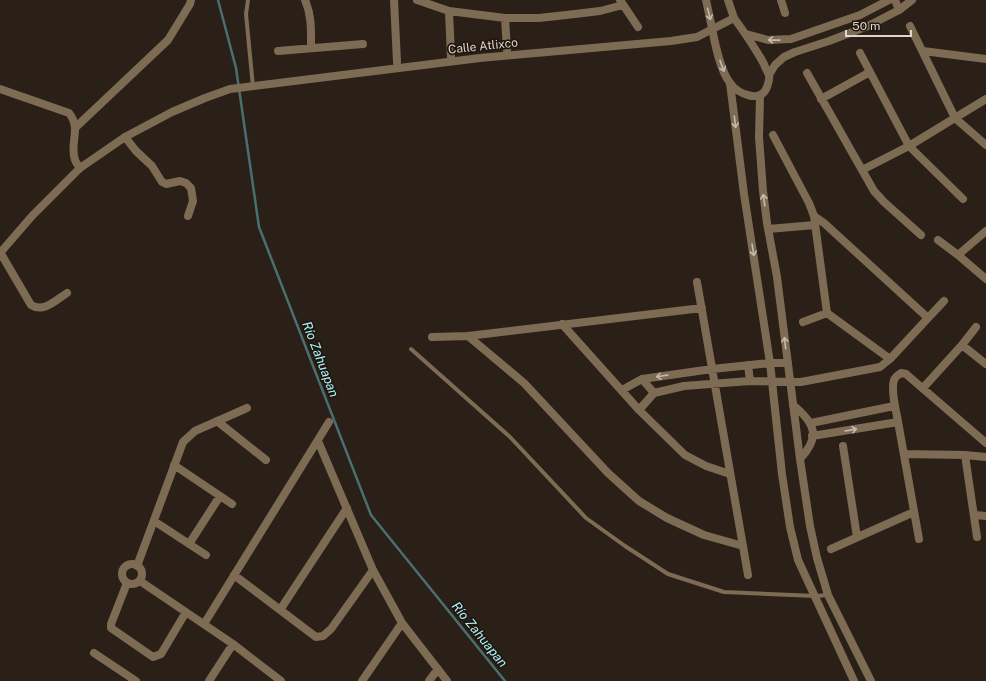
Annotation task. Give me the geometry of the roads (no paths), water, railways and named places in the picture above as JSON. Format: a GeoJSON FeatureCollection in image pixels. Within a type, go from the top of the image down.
{"type":"FeatureCollection","features":[{"type":"Feature","properties":{"kind":"street"},"geometry":{"type":"LineString","coordinates":[[76,127],[168,40],[191,0]]}},
{"type":"Feature","properties":{"kind":"street"},"geometry":{"type":"LineString","coordinates":[[305,0],[309,9],[312,25],[311,48]]}},
{"type":"Feature","properties":{"kind":"street"},"geometry":{"type":"LineString","coordinates":[[394,0],[397,62]]}},
{"type":"Feature","properties":{"kind":"street"},"geometry":{"type":"LineString","coordinates":[[706,0],[716,46],[730,83],[744,194],[770,363],[782,474],[790,527],[798,560],[816,596],[854,681]]}},
{"type":"Feature","properties":{"kind":"street"},"geometry":{"type":"LineString","coordinates":[[728,0],[734,18],[746,34],[769,75]]}},
{"type":"Feature","properties":{"kind":"street"},"geometry":{"type":"LineString","coordinates":[[781,0],[785,13]]}},
{"type":"Feature","properties":{"kind":"street"},"geometry":{"type":"LineString","coordinates":[[746,34],[768,40],[791,39],[860,15],[889,0]]}},
{"type":"Feature","properties":{"kind":"street"},"geometry":{"type":"LineString","coordinates":[[895,0],[899,10]]}},
{"type":"Feature","properties":{"kind":"street"},"geometry":{"type":"LineString","coordinates":[[730,83],[744,94],[753,97],[760,96],[765,92],[769,75],[775,65],[784,57],[868,26],[899,10],[912,0]]}},
{"type":"Feature","properties":{"kind":"street"},"geometry":{"type":"LineString","coordinates":[[422,1],[450,11],[505,18],[539,18],[600,11],[621,2],[638,27]]}},
{"type":"Feature","properties":{"kind":"street"},"geometry":{"type":"LineString","coordinates":[[450,11],[451,57]]}},
{"type":"Feature","properties":{"kind":"street"},"geometry":{"type":"LineString","coordinates":[[505,18],[507,50]]}},
{"type":"Feature","properties":{"kind":"street","name":"Calle Atlixco"},"geometry":{"type":"LineString","coordinates":[[0,252],[32,216],[80,168],[125,137],[172,112],[204,98],[230,89],[480,58],[671,41],[697,37],[734,18]]}},
{"type":"Feature","properties":{"kind":"street"},"geometry":{"type":"LineString","coordinates":[[910,26],[954,118],[986,145]]}},
{"type":"Feature","properties":{"kind":"street"},"geometry":{"type":"LineString","coordinates":[[824,28],[829,41]]}},
{"type":"Feature","properties":{"kind":"street"},"geometry":{"type":"LineString","coordinates":[[791,39],[795,52]]}},
{"type":"Feature","properties":{"kind":"street"},"geometry":{"type":"LineString","coordinates":[[278,51],[364,44]]}},
{"type":"Feature","properties":{"kind":"street"},"geometry":{"type":"LineString","coordinates":[[923,51],[986,59]]}},
{"type":"Feature","properties":{"kind":"street"},"geometry":{"type":"LineString","coordinates":[[860,53],[909,146],[963,199]]}},
{"type":"Feature","properties":{"kind":"street"},"geometry":{"type":"LineString","coordinates":[[821,99],[870,72]]}},
{"type":"Feature","properties":{"kind":"street"},"geometry":{"type":"LineString","coordinates":[[807,73],[874,191],[921,235]]}},
{"type":"Feature","properties":{"kind":"street"},"geometry":{"type":"LineString","coordinates":[[0,89],[69,113],[74,119],[76,127],[74,152],[75,160],[80,168]]}},
{"type":"Feature","properties":{"kind":"street"},"geometry":{"type":"LineString","coordinates":[[760,96],[759,137],[763,191],[768,230],[777,277],[800,459],[811,532],[828,595],[871,681]]}},
{"type":"Feature","properties":{"kind":"street"},"geometry":{"type":"LineString","coordinates":[[862,170],[909,146],[986,99]]}},
{"type":"Feature","properties":{"kind":"street"},"geometry":{"type":"LineString","coordinates":[[773,135],[809,203],[814,216],[827,313],[890,359]]}},
{"type":"Feature","properties":{"kind":"street"},"geometry":{"type":"LineString","coordinates":[[125,137],[136,151],[152,166],[162,182],[166,184],[180,181],[186,183],[191,188],[193,201],[188,216]]}},
{"type":"Feature","properties":{"kind":"street"},"geometry":{"type":"LineString","coordinates":[[814,216],[824,223],[928,318]]}},
{"type":"Feature","properties":{"kind":"street"},"geometry":{"type":"LineString","coordinates":[[768,230],[815,225]]}},
{"type":"Feature","properties":{"kind":"street"},"geometry":{"type":"LineString","coordinates":[[958,255],[986,232]]}},
{"type":"Feature","properties":{"kind":"street"},"geometry":{"type":"LineString","coordinates":[[938,240],[986,279]]}},
{"type":"Feature","properties":{"kind":"street"},"geometry":{"type":"LineString","coordinates":[[0,252],[31,305],[37,308],[44,308],[67,293]]}},
{"type":"Feature","properties":{"kind":"street"},"geometry":{"type":"LineString","coordinates":[[697,282],[748,575]]}},
{"type":"Feature","properties":{"kind":"street"},"geometry":{"type":"LineString","coordinates":[[639,410],[654,393],[684,386],[750,381],[813,381],[880,367],[890,359],[944,301]]}},
{"type":"Feature","properties":{"kind":"street"},"geometry":{"type":"LineString","coordinates":[[432,337],[468,336],[702,308]]}},
{"type":"Feature","properties":{"kind":"street"},"geometry":{"type":"LineString","coordinates":[[803,322],[827,313]]}},
{"type":"Feature","properties":{"kind":"street"},"geometry":{"type":"LineString","coordinates":[[562,324],[639,410],[685,455],[706,466],[730,474]]}},
{"type":"Feature","properties":{"kind":"street"},"geometry":{"type":"LineString","coordinates":[[923,388],[962,345],[976,327]]}},
{"type":"Feature","properties":{"kind":"street"},"geometry":{"type":"LineString","coordinates":[[468,336],[524,383],[608,473],[639,501],[667,518],[704,535],[743,546]]}},
{"type":"Feature","properties":{"kind":"street"},"geometry":{"type":"LineString","coordinates":[[962,345],[986,364]]}},
{"type":"Feature","properties":{"kind":"street"},"geometry":{"type":"LineString","coordinates":[[622,390],[630,384],[642,379],[712,368],[788,363]]}},
{"type":"Feature","properties":{"kind":"street"},"geometry":{"type":"LineString","coordinates":[[748,365],[750,381]]}},
{"type":"Feature","properties":{"kind":"street"},"geometry":{"type":"LineString","coordinates":[[919,539],[894,406],[893,382],[895,378],[901,373],[906,374],[986,442]]}},
{"type":"Feature","properties":{"kind":"street"},"geometry":{"type":"LineString","coordinates":[[678,374],[684,386]]}},
{"type":"Feature","properties":{"kind":"street"},"geometry":{"type":"LineString","coordinates":[[642,379],[654,393]]}},
{"type":"Feature","properties":{"kind":"street"},"geometry":{"type":"LineString","coordinates":[[793,405],[811,423],[812,436],[810,446],[800,459]]}},
{"type":"Feature","properties":{"kind":"street"},"geometry":{"type":"LineString","coordinates":[[811,423],[894,406]]}},
{"type":"Feature","properties":{"kind":"street"},"geometry":{"type":"LineString","coordinates":[[137,566],[183,442],[195,431],[247,408]]}},
{"type":"Feature","properties":{"kind":"street"},"geometry":{"type":"LineString","coordinates":[[217,421],[266,460]]}},
{"type":"Feature","properties":{"kind":"street"},"geometry":{"type":"LineString","coordinates":[[204,624],[329,422]]}},
{"type":"Feature","properties":{"kind":"street"},"geometry":{"type":"LineString","coordinates":[[812,436],[898,422]]}},
{"type":"Feature","properties":{"kind":"street"},"geometry":{"type":"LineString","coordinates":[[318,441],[373,570],[402,623],[447,681]]}},
{"type":"Feature","properties":{"kind":"street"},"geometry":{"type":"LineString","coordinates":[[843,446],[857,538]]}},
{"type":"Feature","properties":{"kind":"street"},"geometry":{"type":"LineString","coordinates":[[904,454],[965,455],[986,458]]}},
{"type":"Feature","properties":{"kind":"street"},"geometry":{"type":"LineString","coordinates":[[965,455],[975,515],[977,537]]}},
{"type":"Feature","properties":{"kind":"street"},"geometry":{"type":"LineString","coordinates":[[174,465],[232,504]]}},
{"type":"Feature","properties":{"kind":"street"},"geometry":{"type":"LineString","coordinates":[[189,544],[220,496]]}},
{"type":"Feature","properties":{"kind":"street"},"geometry":{"type":"LineString","coordinates":[[280,610],[346,508]]}},
{"type":"Feature","properties":{"kind":"street"},"geometry":{"type":"LineString","coordinates":[[831,549],[914,512]]}},
{"type":"Feature","properties":{"kind":"street"},"geometry":{"type":"LineString","coordinates":[[975,515],[986,516]]}},
{"type":"Feature","properties":{"kind":"street"},"geometry":{"type":"LineString","coordinates":[[154,521],[206,555]]}},
{"type":"Feature","properties":{"kind":"street"},"geometry":{"type":"LineString","coordinates":[[130,565],[137,566],[140,568],[142,574],[140,581],[134,584],[128,583],[123,578],[122,571],[130,565]]}},
{"type":"Feature","properties":{"kind":"street"},"geometry":{"type":"LineString","coordinates":[[234,575],[316,637],[323,636],[331,629],[373,570]]}},
{"type":"Feature","properties":{"kind":"street"},"geometry":{"type":"LineString","coordinates":[[140,581],[233,644],[281,681]]}},
{"type":"Feature","properties":{"kind":"street"},"geometry":{"type":"LineString","coordinates":[[128,583],[111,624],[112,628],[152,657],[161,654],[186,612]]}},
{"type":"Feature","properties":{"kind":"street"},"geometry":{"type":"LineString","coordinates":[[362,681],[402,623]]}},
{"type":"Feature","properties":{"kind":"street"},"geometry":{"type":"LineString","coordinates":[[210,681],[233,644]]}},
{"type":"Feature","properties":{"kind":"street"},"geometry":{"type":"LineString","coordinates":[[94,653],[136,681]]}},
{"type":"Feature","properties":{"kind":"street"},"geometry":{"type":"LineString","coordinates":[[429,681],[438,669]]}},
{"type":"Feature","properties":{"kind":"lane"},"geometry":{"type":"LineString","coordinates":[[248,0],[246,14],[254,87]]}},
{"type":"Feature","properties":{"kind":"lane"},"geometry":{"type":"LineString","coordinates":[[411,349],[510,437],[586,518],[624,546],[668,574],[724,592],[816,596],[828,595]]}},
{"type":"Feature","properties":{"kind":"waterway","name":"Río Zahuapan"},"geometry":{"type":"LineString","coordinates":[[218,0],[236,68],[259,227],[371,515],[505,681]]}}]}
